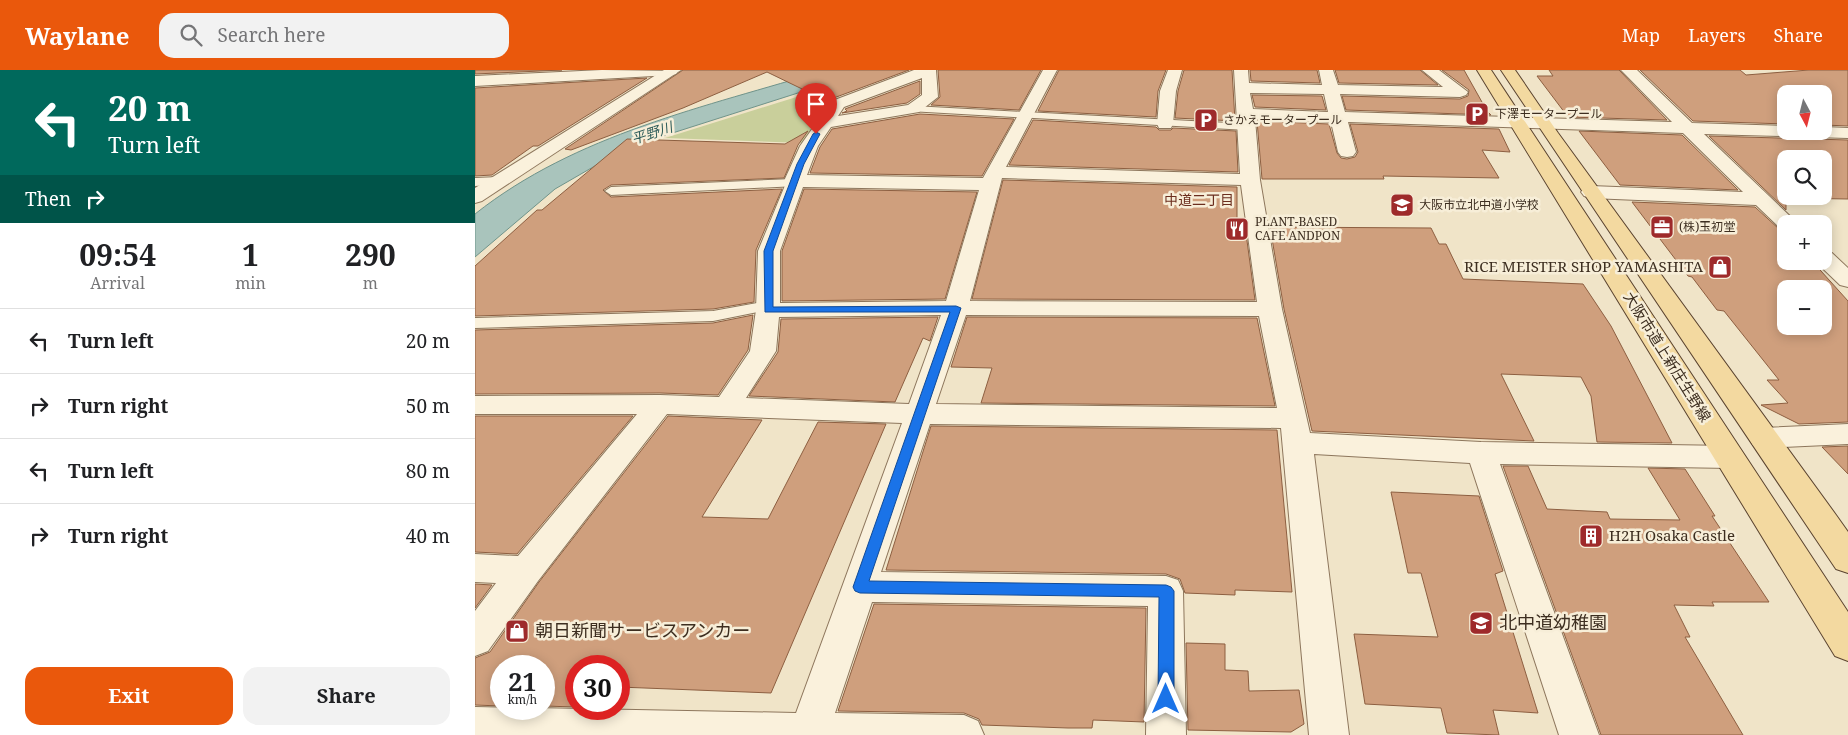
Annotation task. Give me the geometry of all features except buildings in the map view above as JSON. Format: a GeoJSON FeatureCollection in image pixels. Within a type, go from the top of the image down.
{"type":"FeatureCollection","features":[{"type":"Feature","properties":{"kind":"main road","name":"大阪市道上新庄生野線"},"geometry":{"type":"LineString","coordinates":[[1484,70],[1591,192],[1848,559]]}},
{"type":"Feature","properties":{"kind":"main road","name":"大阪市道上新庄生野線"},"geometry":{"type":"LineString","coordinates":[[1508,70],[1531,124],[1730,457],[1848,644]]}},
{"type":"Feature","properties":{"kind":"street"},"geometry":{"type":"LineString","coordinates":[[475,79],[503,70]]}},
{"type":"Feature","properties":{"kind":"street"},"geometry":{"type":"LineString","coordinates":[[727,406],[763,351],[768,308],[769,251],[809,146],[824,123],[838,104],[929,70],[930,97],[913,109],[824,123]]}},
{"type":"Feature","properties":{"kind":"street"},"geometry":{"type":"LineString","coordinates":[[808,733],[921,414],[956,308],[992,178],[1050,70]]}},
{"type":"Feature","properties":{"kind":"street"},"geometry":{"type":"LineString","coordinates":[[1165,124],[1167,91],[1175,70]]}},
{"type":"Feature","properties":{"kind":"street"},"geometry":{"type":"LineString","coordinates":[[1326,70],[1347,152]]}},
{"type":"Feature","properties":{"kind":"street"},"geometry":{"type":"LineString","coordinates":[[1329,735],[1295,430],[1270,310],[1250,180],[1247,121],[1241,79],[1332,90],[1460,92],[1429,70]]}},
{"type":"Feature","properties":{"kind":"street"},"geometry":{"type":"LineString","coordinates":[[1628,70],[1777,215]]}},
{"type":"Feature","properties":{"kind":"street"},"geometry":{"type":"LineString","coordinates":[[475,79],[581,73],[673,71]]}},
{"type":"Feature","properties":{"kind":"street"},"geometry":{"type":"LineString","coordinates":[[475,197],[673,71]]}},
{"type":"Feature","properties":{"kind":"street"},"geometry":{"type":"LineString","coordinates":[[1247,121],[1339,118],[1848,134]]}},
{"type":"Feature","properties":{"kind":"street"},"geometry":{"type":"LineString","coordinates":[[796,176],[895,166]]}},
{"type":"Feature","properties":{"kind":"street"},"geometry":{"type":"LineString","coordinates":[[796,176],[1250,180]]}},
{"type":"Feature","properties":{"kind":"street"},"geometry":{"type":"LineString","coordinates":[[1591,192],[1760,199]]}},
{"type":"Feature","properties":{"kind":"street"},"geometry":{"type":"LineString","coordinates":[[1832,265],[1848,280]]}},
{"type":"Feature","properties":{"kind":"street"},"geometry":{"type":"LineString","coordinates":[[768,308],[1270,310]]}},
{"type":"Feature","properties":{"kind":"street"},"geometry":{"type":"LineString","coordinates":[[475,405],[660,404],[921,414],[1295,430],[1481,453],[1730,457]]}},
{"type":"Feature","properties":{"kind":"street"},"geometry":{"type":"LineString","coordinates":[[475,639],[526,571],[660,404]]}},
{"type":"Feature","properties":{"kind":"street"},"geometry":{"type":"LineString","coordinates":[[1763,438],[1848,434]]}},
{"type":"Feature","properties":{"kind":"street"},"geometry":{"type":"LineString","coordinates":[[1481,453],[1579,735]]}},
{"type":"Feature","properties":{"kind":"street"},"geometry":{"type":"LineString","coordinates":[[475,568],[526,571]]}},
{"type":"Feature","properties":{"kind":"street"},"geometry":{"type":"LineString","coordinates":[[860,587],[1166,591],[1166,735]]}},
{"type":"Feature","properties":{"kind":"street"},"geometry":{"type":"LineString","coordinates":[[475,727],[654,733],[964,735]]}},
{"type":"Feature","properties":{"kind":"lane"},"geometry":{"type":"LineString","coordinates":[[913,109],[1025,114],[1165,124],[1247,121]]}},
{"type":"Feature","properties":{"kind":"lane"},"geometry":{"type":"LineString","coordinates":[[611,191],[796,176]]}},
{"type":"Feature","properties":{"kind":"lane"},"geometry":{"type":"LineString","coordinates":[[475,182],[499,181]]}},
{"type":"Feature","properties":{"kind":"lane"},"geometry":{"type":"LineString","coordinates":[[475,323],[713,316],[768,308]]}},
{"type":"Feature","properties":{"kind":"green space"},"geometry":{"type":"Polygon","coordinates":[[[806,94],[828,105],[803,143],[665,138],[806,94]]]}},
{"type":"Feature","properties":{"kind":"water","name":"平野川"},"geometry":{"type":"Polygon","coordinates":[[[826,70],[870,70],[660,137],[600,163],[555,189],[475,257],[475,214],[514,186],[555,163],[643,126],[826,70]]]}},
{"type":"Feature","properties":{"kind":"place","name":"下澤モータープール"},"geometry":{"type":"Point","coordinates":[1477,114]}},
{"type":"Feature","properties":{"kind":"place","name":"さかえモータープール"},"geometry":{"type":"Point","coordinates":[1206,120]}},
{"type":"Feature","properties":{"kind":"place","name":"大阪市立北中道小学校"},"geometry":{"type":"Point","coordinates":[1402,205]}},
{"type":"Feature","properties":{"kind":"place","name":"(株)玉初堂"},"geometry":{"type":"Point","coordinates":[1662,227]}},
{"type":"Feature","properties":{"kind":"place","name":"PLANT-BASED CAFE ANDPON"},"geometry":{"type":"Point","coordinates":[1237,229]}},
{"type":"Feature","properties":{"kind":"place","name":"RICE MEISTER SHOP YAMASHITA"},"geometry":{"type":"Point","coordinates":[1720,267]}},
{"type":"Feature","properties":{"kind":"place","name":"H2H Osaka Castle"},"geometry":{"type":"Point","coordinates":[1591,536]}},
{"type":"Feature","properties":{"kind":"place","name":"北中道幼稚園"},"geometry":{"type":"Point","coordinates":[1481,623]}},
{"type":"Feature","properties":{"kind":"place","name":"朝日新聞サービスアンカー"},"geometry":{"type":"Point","coordinates":[517,631]}},
{"type":"Feature","properties":{"kind":"district","name":"中道二丁目"},"geometry":{"type":"Point","coordinates":[1199,200]}},
{"type":"Feature","properties":{"kind":"route"},"geometry":{"type":"LineString","coordinates":[[816,134],[801,164],[769,251],[769,310],[956,308],[860,587],[1166,591],[1166,699]]}}]}
